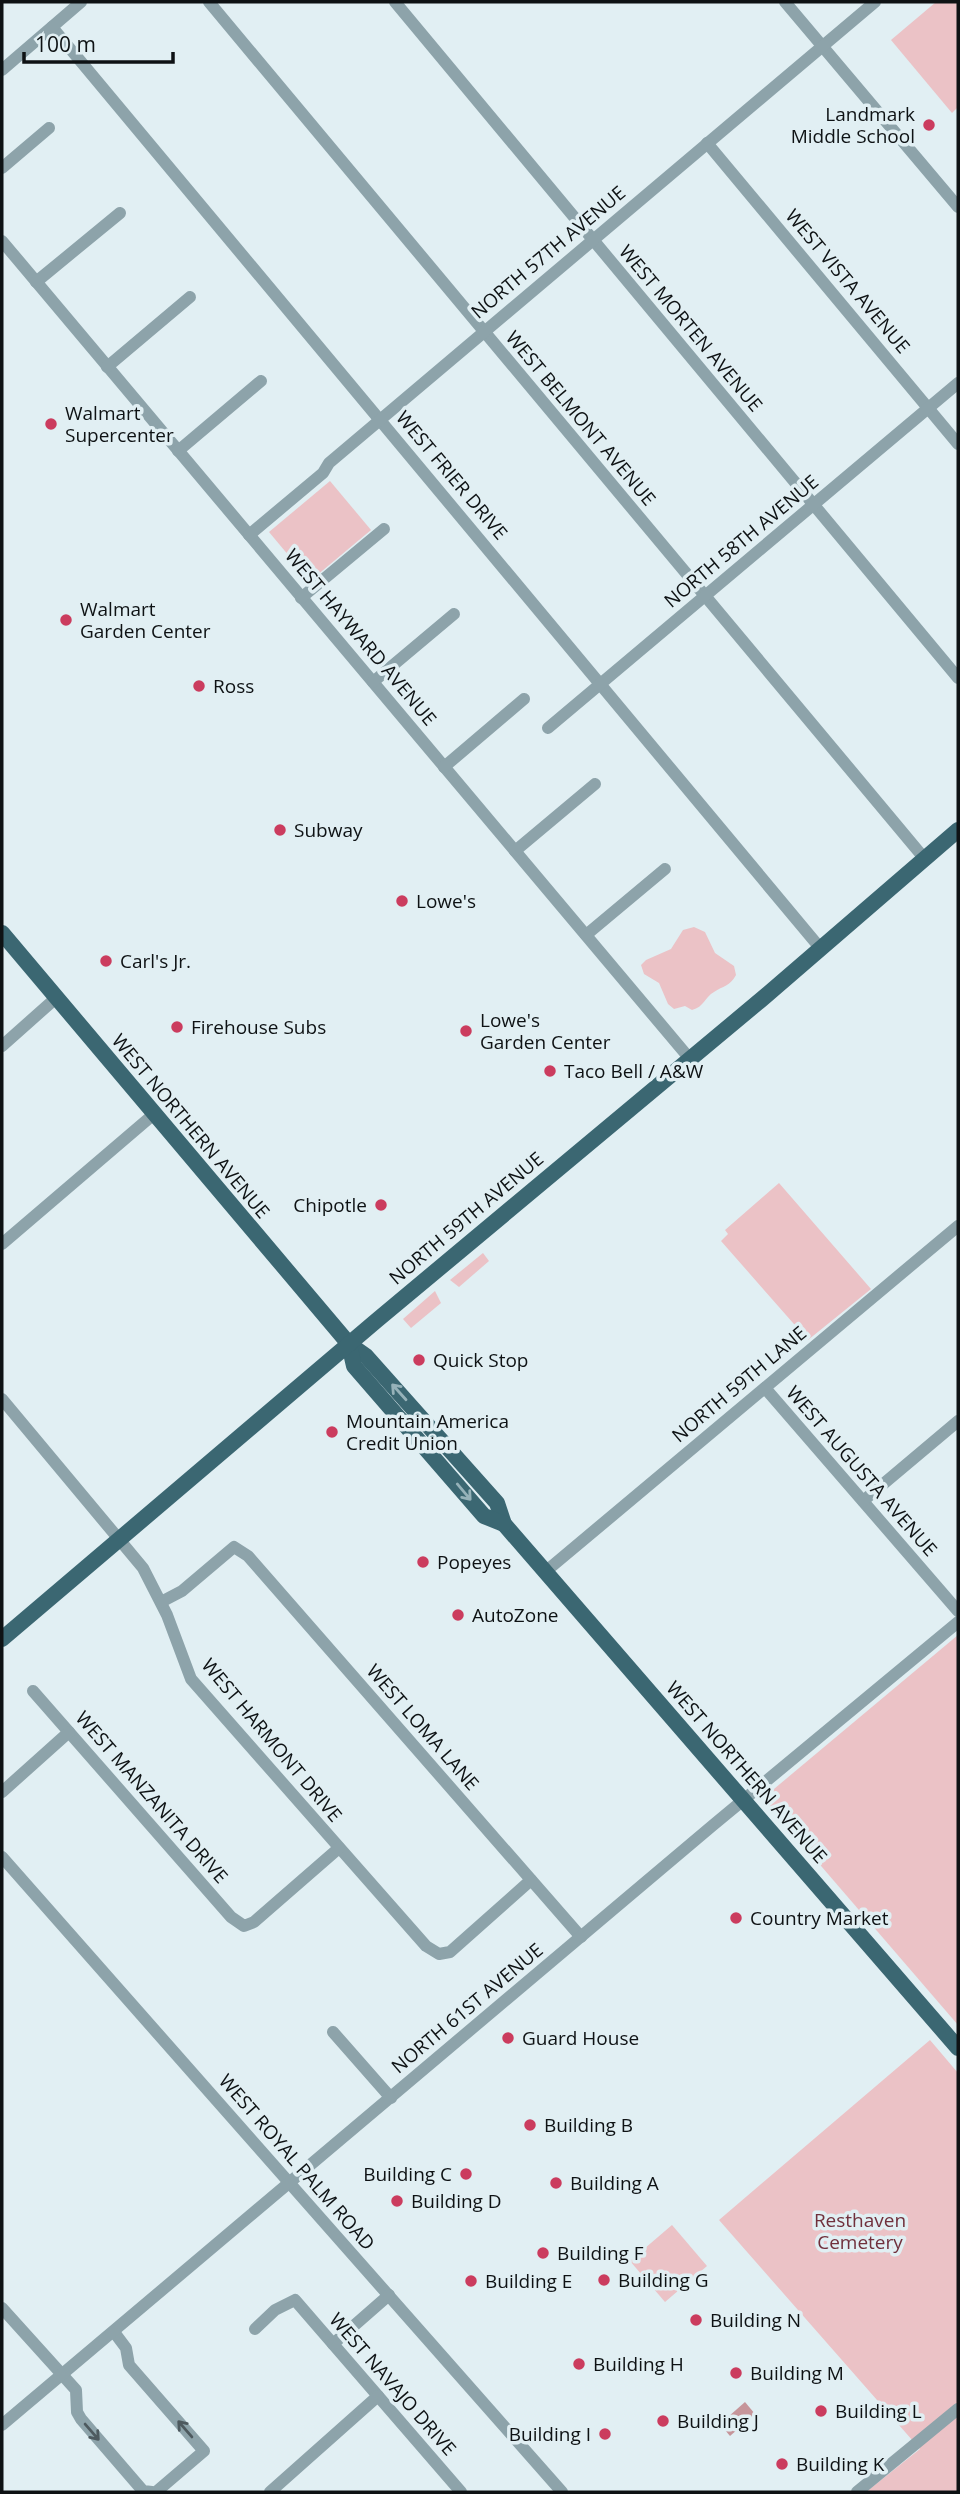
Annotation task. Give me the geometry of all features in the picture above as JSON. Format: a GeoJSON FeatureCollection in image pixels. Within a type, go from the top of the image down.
{"type":"FeatureCollection","features":[{"type":"Feature","properties":{"kind":"main road","name":"NORTH 59TH AVENUE"},"geometry":{"type":"LineString","coordinates":[[2,1639],[821,949],[958,830]]}},
{"type":"Feature","properties":{"kind":"main road","name":"WEST NORTHERN AVENUE"},"geometry":{"type":"LineString","coordinates":[[2,933],[349,1344],[366,1356],[496,1503],[504,1524],[958,2048]]}},
{"type":"Feature","properties":{"kind":"street"},"geometry":{"type":"LineString","coordinates":[[2,69],[81,2]]}},
{"type":"Feature","properties":{"kind":"street","name":"WEST BELMONT AVENUE"},"geometry":{"type":"LineString","coordinates":[[209,2],[923,858]]}},
{"type":"Feature","properties":{"kind":"street","name":"WEST MORTEN AVENUE"},"geometry":{"type":"LineString","coordinates":[[395,2],[958,678]]}},
{"type":"Feature","properties":{"kind":"street"},"geometry":{"type":"LineString","coordinates":[[785,2],[958,208]]}},
{"type":"Feature","properties":{"kind":"street","name":"NORTH 57TH AVENUE"},"geometry":{"type":"LineString","coordinates":[[249,535],[380,419],[875,2]]}},
{"type":"Feature","properties":{"kind":"street","name":"WEST FRIER DRIVE"},"geometry":{"type":"LineString","coordinates":[[52,27],[821,949]]}},
{"type":"Feature","properties":{"kind":"street"},"geometry":{"type":"LineString","coordinates":[[2,168],[49,128]]}},
{"type":"Feature","properties":{"kind":"street","name":"WEST VISTA AVENUE"},"geometry":{"type":"LineString","coordinates":[[707,143],[958,444]]}},
{"type":"Feature","properties":{"kind":"street"},"geometry":{"type":"LineString","coordinates":[[36,282],[120,213]]}},
{"type":"Feature","properties":{"kind":"street","name":"WEST HAYWARD AVENUE"},"geometry":{"type":"LineString","coordinates":[[2,241],[690,1059]]}},
{"type":"Feature","properties":{"kind":"street"},"geometry":{"type":"LineString","coordinates":[[107,367],[190,297]]}},
{"type":"Feature","properties":{"kind":"street"},"geometry":{"type":"LineString","coordinates":[[178,451],[261,381]]}},
{"type":"Feature","properties":{"kind":"street","name":"NORTH 58TH AVENUE"},"geometry":{"type":"LineString","coordinates":[[548,728],[958,383]]}},
{"type":"Feature","properties":{"kind":"street"},"geometry":{"type":"LineString","coordinates":[[301,598],[384,529]]}},
{"type":"Feature","properties":{"kind":"street"},"geometry":{"type":"LineString","coordinates":[[373,682],[454,614]]}},
{"type":"Feature","properties":{"kind":"street"},"geometry":{"type":"LineString","coordinates":[[444,767],[524,699]]}},
{"type":"Feature","properties":{"kind":"street"},"geometry":{"type":"LineString","coordinates":[[515,851],[595,784]]}},
{"type":"Feature","properties":{"kind":"street"},"geometry":{"type":"LineString","coordinates":[[586,935],[666,869]]}},
{"type":"Feature","properties":{"kind":"street"},"geometry":{"type":"LineString","coordinates":[[2,1046],[56,998]]}},
{"type":"Feature","properties":{"kind":"street"},"geometry":{"type":"LineString","coordinates":[[2,1244],[154,1114]]}},
{"type":"Feature","properties":{"kind":"street","name":"NORTH 59TH LANE"},"geometry":{"type":"LineString","coordinates":[[545,1572],[958,1226]]}},
{"type":"Feature","properties":{"kind":"street","name":"WEST AUGUSTA AVENUE"},"geometry":{"type":"LineString","coordinates":[[765,1388],[958,1611]]}},
{"type":"Feature","properties":{"kind":"street","name":"WEST HARMONT DRIVE"},"geometry":{"type":"LineString","coordinates":[[2,1399],[143,1568],[161,1602],[191,1679],[426,1945],[439,1954],[450,1952],[531,1880]]}},
{"type":"Feature","properties":{"kind":"street"},"geometry":{"type":"LineString","coordinates":[[863,1501],[958,1421]]}},
{"type":"Feature","properties":{"kind":"street","name":"WEST LOMA LANE"},"geometry":{"type":"LineString","coordinates":[[161,1602],[182,1591],[234,1547],[248,1556],[581,1937]]}},
{"type":"Feature","properties":{"kind":"street","name":"NORTH 61ST AVENUE"},"geometry":{"type":"LineString","coordinates":[[2,2425],[958,1622]]}},
{"type":"Feature","properties":{"kind":"street","name":"WEST MANZANITA DRIVE"},"geometry":{"type":"LineString","coordinates":[[33,1691],[231,1917],[244,1926],[254,1922],[339,1848]]}},
{"type":"Feature","properties":{"kind":"street"},"geometry":{"type":"LineString","coordinates":[[2,1792],[69,1732]]}},
{"type":"Feature","properties":{"kind":"street","name":"WEST ROYAL PALM ROAD"},"geometry":{"type":"LineString","coordinates":[[2,1857],[562,2492]]}},
{"type":"Feature","properties":{"kind":"street"},"geometry":{"type":"LineString","coordinates":[[333,2032],[391,2098]]}},
{"type":"Feature","properties":{"kind":"street"},"geometry":{"type":"LineString","coordinates":[[333,2344],[389,2295]]}},
{"type":"Feature","properties":{"kind":"street","name":"WEST NAVAJO DRIVE"},"geometry":{"type":"LineString","coordinates":[[255,2329],[275,2310],[295,2300],[461,2492]]}},
{"type":"Feature","properties":{"kind":"street"},"geometry":{"type":"LineString","coordinates":[[2,2308],[76,2390],[77,2412],[81,2419],[143,2491],[154,2492],[204,2451],[129,2365],[126,2348],[114,2332]]}},
{"type":"Feature","properties":{"kind":"street"},"geometry":{"type":"LineString","coordinates":[[270,2492],[378,2396]]}},
{"type":"Feature","properties":{"kind":"street"},"geometry":{"type":"LineString","coordinates":[[857,2492],[958,2409]]}},
{"type":"Feature","properties":{"kind":"green space"},"geometry":{"type":"Polygon","coordinates":[[[936,2],[958,2],[958,107],[952,113],[891,40],[936,2]]]}},
{"type":"Feature","properties":{"kind":"green space"},"geometry":{"type":"Polygon","coordinates":[[[330,481],[371,530],[310,581],[269,532],[330,481]]]}},
{"type":"Feature","properties":{"kind":"green space"},"geometry":{"type":"Polygon","coordinates":[[[694,927],[705,932],[715,953],[734,966],[736,975],[729,984],[711,994],[696,1009],[685,1006],[674,1009],[668,1004],[659,983],[644,974],[641,965],[671,949],[683,930],[694,927]]]}},
{"type":"Feature","properties":{"kind":"green space"},"geometry":{"type":"Polygon","coordinates":[[[779,1183],[871,1289],[808,1340],[721,1241],[728,1234],[725,1230],[779,1183]]]}},
{"type":"Feature","properties":{"kind":"green space"},"geometry":{"type":"Polygon","coordinates":[[[483,1253],[489,1261],[459,1287],[450,1280],[483,1253]]]}},
{"type":"Feature","properties":{"kind":"green space"},"geometry":{"type":"Polygon","coordinates":[[[435,1291],[441,1303],[411,1328],[403,1319],[435,1291]]]}},
{"type":"Feature","properties":{"kind":"green space"},"geometry":{"type":"Polygon","coordinates":[[[958,1635],[958,2025],[766,1802],[768,1794],[958,1635]]]}},
{"type":"Feature","properties":{"kind":"green space","name":"Resthaven Cemetery"},"geometry":{"type":"Polygon","coordinates":[[[930,2040],[958,2073],[958,2492],[866,2492],[920,2449],[719,2220],[930,2040]]]}},
{"type":"Feature","properties":{"kind":"green space"},"geometry":{"type":"Polygon","coordinates":[[[672,2225],[707,2266],[665,2302],[630,2261],[672,2225]]]}},
{"type":"Feature","properties":{"kind":"shaded area"},"geometry":{"type":"Polygon","coordinates":[[[745,2402],[755,2414],[730,2436],[720,2424],[745,2402]]]}},
{"type":"Feature","properties":{"kind":"place","name":"Landmark Middle School"},"geometry":{"type":"Point","coordinates":[929,125]}},
{"type":"Feature","properties":{"kind":"place","name":"Walmart Supercenter"},"geometry":{"type":"Point","coordinates":[51,424]}},
{"type":"Feature","properties":{"kind":"place","name":"Walmart Garden Center"},"geometry":{"type":"Point","coordinates":[66,620]}},
{"type":"Feature","properties":{"kind":"place","name":"Ross"},"geometry":{"type":"Point","coordinates":[199,686]}},
{"type":"Feature","properties":{"kind":"place","name":"Subway"},"geometry":{"type":"Point","coordinates":[280,830]}},
{"type":"Feature","properties":{"kind":"place","name":"Lowe's"},"geometry":{"type":"Point","coordinates":[402,901]}},
{"type":"Feature","properties":{"kind":"place","name":"Carl's Jr."},"geometry":{"type":"Point","coordinates":[106,961]}},
{"type":"Feature","properties":{"kind":"place","name":"Firehouse Subs"},"geometry":{"type":"Point","coordinates":[177,1027]}},
{"type":"Feature","properties":{"kind":"place","name":"Lowe's Garden Center"},"geometry":{"type":"Point","coordinates":[466,1031]}},
{"type":"Feature","properties":{"kind":"place","name":"Taco Bell / A&W"},"geometry":{"type":"Point","coordinates":[550,1071]}},
{"type":"Feature","properties":{"kind":"place","name":"Chipotle"},"geometry":{"type":"Point","coordinates":[381,1205]}},
{"type":"Feature","properties":{"kind":"place","name":"Quick Stop"},"geometry":{"type":"Point","coordinates":[419,1360]}},
{"type":"Feature","properties":{"kind":"place","name":"Mountain America Credit Union"},"geometry":{"type":"Point","coordinates":[332,1432]}},
{"type":"Feature","properties":{"kind":"place","name":"Popeyes"},"geometry":{"type":"Point","coordinates":[423,1562]}},
{"type":"Feature","properties":{"kind":"place","name":"AutoZone"},"geometry":{"type":"Point","coordinates":[458,1615]}},
{"type":"Feature","properties":{"kind":"place","name":"Country Market"},"geometry":{"type":"Point","coordinates":[736,1918]}},
{"type":"Feature","properties":{"kind":"place","name":"Guard House"},"geometry":{"type":"Point","coordinates":[508,2038]}},
{"type":"Feature","properties":{"kind":"place","name":"Building B"},"geometry":{"type":"Point","coordinates":[530,2125]}},
{"type":"Feature","properties":{"kind":"place","name":"Building C"},"geometry":{"type":"Point","coordinates":[466,2174]}},
{"type":"Feature","properties":{"kind":"place","name":"Building A"},"geometry":{"type":"Point","coordinates":[556,2183]}},
{"type":"Feature","properties":{"kind":"place","name":"Building D"},"geometry":{"type":"Point","coordinates":[397,2201]}},
{"type":"Feature","properties":{"kind":"place","name":"Building F"},"geometry":{"type":"Point","coordinates":[543,2253]}},
{"type":"Feature","properties":{"kind":"place","name":"Building G"},"geometry":{"type":"Point","coordinates":[604,2280]}},
{"type":"Feature","properties":{"kind":"place","name":"Building E"},"geometry":{"type":"Point","coordinates":[471,2281]}},
{"type":"Feature","properties":{"kind":"place","name":"Building N"},"geometry":{"type":"Point","coordinates":[696,2320]}},
{"type":"Feature","properties":{"kind":"place","name":"Building H"},"geometry":{"type":"Point","coordinates":[579,2364]}},
{"type":"Feature","properties":{"kind":"place","name":"Building M"},"geometry":{"type":"Point","coordinates":[736,2373]}},
{"type":"Feature","properties":{"kind":"place","name":"Building L"},"geometry":{"type":"Point","coordinates":[821,2411]}},
{"type":"Feature","properties":{"kind":"place","name":"Building J"},"geometry":{"type":"Point","coordinates":[663,2421]}},
{"type":"Feature","properties":{"kind":"place","name":"Building I"},"geometry":{"type":"Point","coordinates":[605,2434]}},
{"type":"Feature","properties":{"kind":"place","name":"Building K"},"geometry":{"type":"Point","coordinates":[782,2464]}}]}
